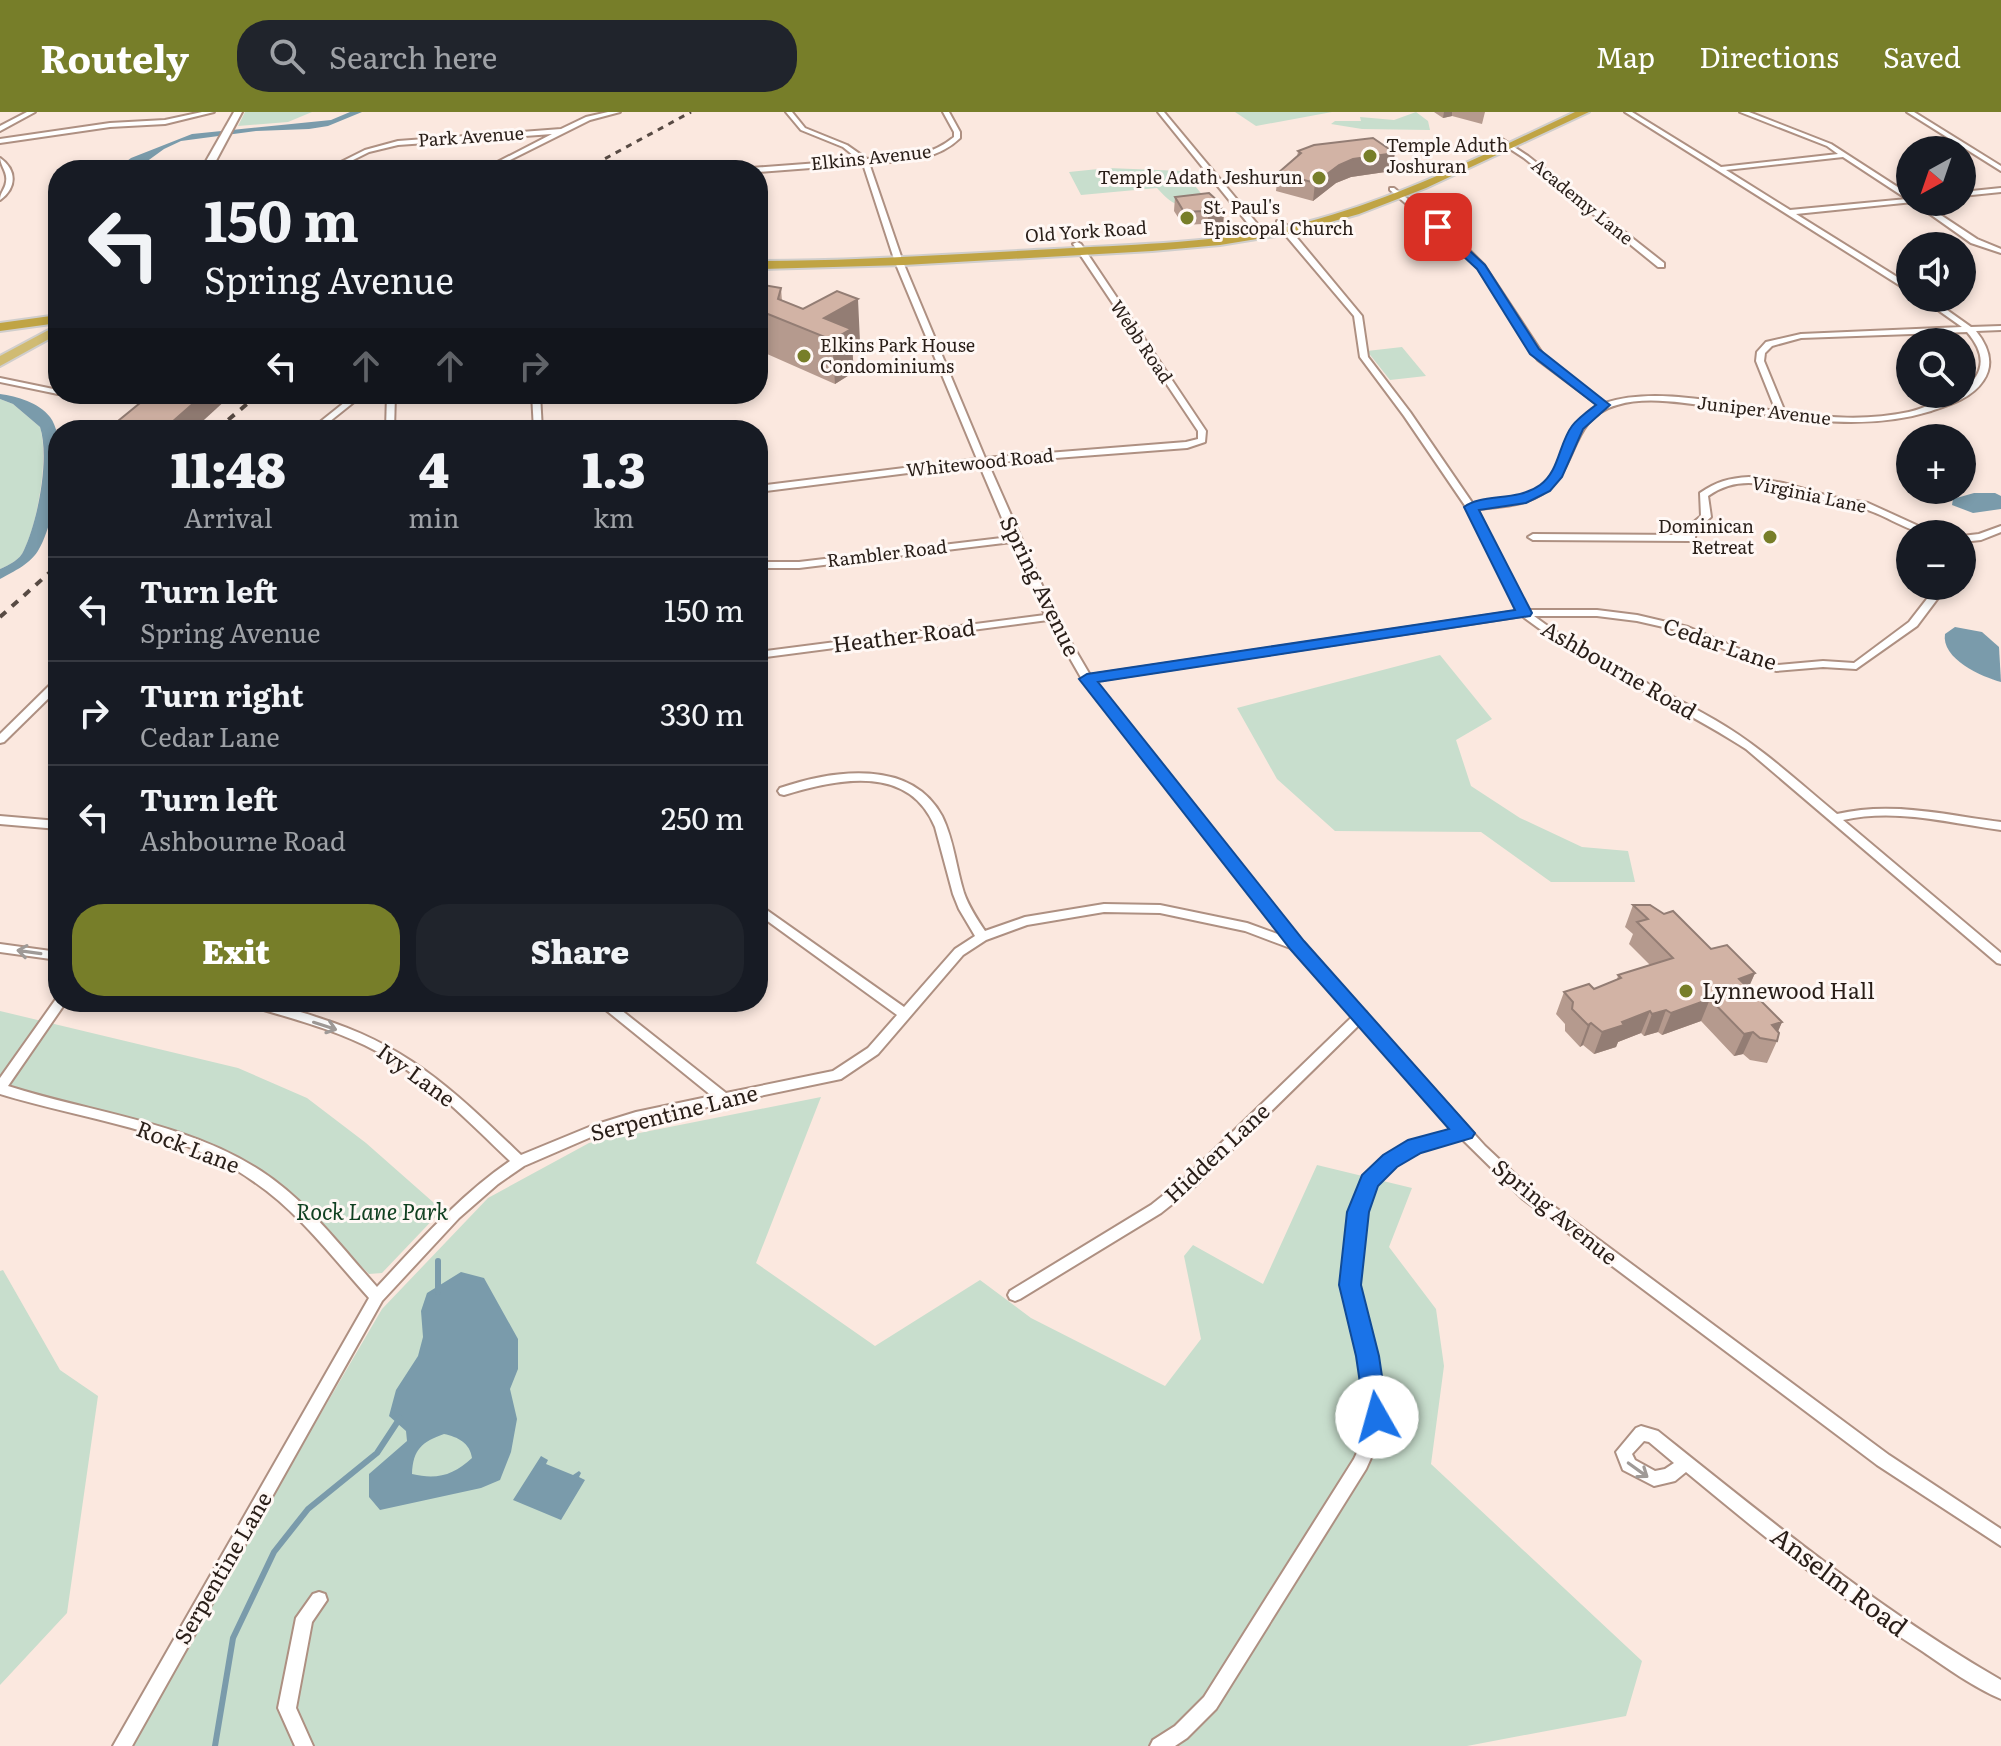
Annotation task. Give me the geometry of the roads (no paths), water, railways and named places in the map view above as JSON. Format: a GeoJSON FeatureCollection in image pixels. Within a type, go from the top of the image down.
{"type":"FeatureCollection","features":[{"type":"Feature","properties":{"kind":"highway","name":"Old York Road"},"geometry":{"type":"LineString","coordinates":[[768,265],[1078,247],[1283,227],[1396,192],[1564,112]]}},
{"type":"Feature","properties":{"kind":"highway","name":"Old York Road"},"geometry":{"type":"LineString","coordinates":[[1504,143],[1584,112]]}},
{"type":"Feature","properties":{"kind":"highway","name":"Old York Road"},"geometry":{"type":"LineString","coordinates":[[768,258],[899,259]]}},
{"type":"Feature","properties":{"kind":"highway"},"geometry":{"type":"LineString","coordinates":[[0,324],[48,319]]}},
{"type":"Feature","properties":{"kind":"main road"},"geometry":{"type":"LineString","coordinates":[[0,362],[48,335]]}},
{"type":"Feature","properties":{"kind":"street"},"geometry":{"type":"LineString","coordinates":[[0,129],[32,112]]}},
{"type":"Feature","properties":{"kind":"street"},"geometry":{"type":"LineString","coordinates":[[0,141],[110,125],[165,122],[211,112]]}},
{"type":"Feature","properties":{"kind":"street"},"geometry":{"type":"LineString","coordinates":[[212,160],[238,112]]}},
{"type":"Feature","properties":{"kind":"street"},"geometry":{"type":"LineString","coordinates":[[588,118],[595,112]]}},
{"type":"Feature","properties":{"kind":"street","name":"Park Avenue"},"geometry":{"type":"LineString","coordinates":[[349,160],[367,151],[398,143],[563,131],[588,118],[617,112]]}},
{"type":"Feature","properties":{"kind":"street"},"geometry":{"type":"LineString","coordinates":[[789,112],[803,129],[845,146],[865,161]]}},
{"type":"Feature","properties":{"kind":"street","name":"Elkins Avenue"},"geometry":{"type":"LineString","coordinates":[[768,169],[925,156],[949,146],[957,138],[946,112]]}},
{"type":"Feature","properties":{"kind":"street"},"geometry":{"type":"LineString","coordinates":[[1161,112],[1257,230]]}},
{"type":"Feature","properties":{"kind":"street"},"geometry":{"type":"LineString","coordinates":[[1628,112],[1896,279]]}},
{"type":"Feature","properties":{"kind":"street"},"geometry":{"type":"LineString","coordinates":[[1743,112],[1829,145],[1896,189]]}},
{"type":"Feature","properties":{"kind":"street"},"geometry":{"type":"LineString","coordinates":[[1910,112],[2001,169]]}},
{"type":"Feature","properties":{"kind":"street"},"geometry":{"type":"LineString","coordinates":[[505,160],[563,131]]}},
{"type":"Feature","properties":{"kind":"street","name":"Academy Lane"},"geometry":{"type":"LineString","coordinates":[[1504,143],[1661,265]]}},
{"type":"Feature","properties":{"kind":"street"},"geometry":{"type":"LineString","coordinates":[[1721,169],[1846,155]]}},
{"type":"Feature","properties":{"kind":"street"},"geometry":{"type":"LineString","coordinates":[[0,160],[9,168],[11,179],[7,191],[0,198]]}},
{"type":"Feature","properties":{"kind":"street","name":"Spring Avenue"},"geometry":{"type":"LineString","coordinates":[[865,161],[899,259],[1015,539],[1051,617],[1087,679],[1298,946],[1465,1133],[1549,1213],[1883,1460],[2001,1538]]}},
{"type":"Feature","properties":{"kind":"street"},"geometry":{"type":"LineString","coordinates":[[1976,193],[2001,190]]}},
{"type":"Feature","properties":{"kind":"street"},"geometry":{"type":"LineString","coordinates":[[1396,192],[1481,267],[1535,351],[1603,405],[1577,427],[1556,477],[1546,488],[1521,500],[1471,507]]}},
{"type":"Feature","properties":{"kind":"street"},"geometry":{"type":"LineString","coordinates":[[1792,212],[1896,202]]}},
{"type":"Feature","properties":{"kind":"street"},"geometry":{"type":"LineString","coordinates":[[1936,216],[1974,241],[2000,251]]}},
{"type":"Feature","properties":{"kind":"street","name":"Ashbourne Road"},"geometry":{"type":"LineString","coordinates":[[1283,227],[1358,316],[1364,357],[1471,507],[1524,613],[1558,639],[1728,732],[1837,818],[2001,960]]}},
{"type":"Feature","properties":{"kind":"street","name":"Webb Road"},"geometry":{"type":"LineString","coordinates":[[1078,247],[1202,431],[1202,440]]}},
{"type":"Feature","properties":{"kind":"street"},"geometry":{"type":"LineString","coordinates":[[1947,312],[1971,328]]}},
{"type":"Feature","properties":{"kind":"street"},"geometry":{"type":"LineString","coordinates":[[1976,331],[2001,328]]}},
{"type":"Feature","properties":{"kind":"street","name":"Juniper Avenue"},"geometry":{"type":"LineString","coordinates":[[1976,331],[1990,347],[1990,366],[1976,384]]}},
{"type":"Feature","properties":{"kind":"street"},"geometry":{"type":"LineString","coordinates":[[1781,414],[1760,361],[1761,352],[1769,344],[1801,336],[1896,333]]}},
{"type":"Feature","properties":{"kind":"street"},"geometry":{"type":"LineString","coordinates":[[0,380],[48,390]]}},
{"type":"Feature","properties":{"kind":"street","name":"Juniper Avenue"},"geometry":{"type":"LineString","coordinates":[[1603,405],[1627,400],[1661,399],[1781,414],[1870,420],[1933,408]]}},
{"type":"Feature","properties":{"kind":"street"},"geometry":{"type":"LineString","coordinates":[[327,420],[347,404]]}},
{"type":"Feature","properties":{"kind":"street","name":"Whitewood Road"},"geometry":{"type":"LineString","coordinates":[[768,488],[982,461],[1187,445],[1202,440]]}},
{"type":"Feature","properties":{"kind":"street","name":"Virginia Lane"},"geometry":{"type":"LineString","coordinates":[[1533,537],[1690,538],[1691,529],[1706,517],[1703,495],[1720,483],[1745,480],[1778,484],[1835,501],[1864,505],[1899,520]]}},
{"type":"Feature","properties":{"kind":"street"},"geometry":{"type":"LineString","coordinates":[[1976,538],[2001,529]]}},
{"type":"Feature","properties":{"kind":"street","name":"Rambler Road"},"geometry":{"type":"LineString","coordinates":[[768,565],[799,565],[1015,539]]}},
{"type":"Feature","properties":{"kind":"street","name":"Cedar Lane"},"geometry":{"type":"LineString","coordinates":[[1087,679],[1524,613],[1597,613],[1637,618],[1684,629],[1776,668],[1823,664],[1856,666],[1913,624],[1931,600]]}},
{"type":"Feature","properties":{"kind":"street","name":"Heather Road"},"geometry":{"type":"LineString","coordinates":[[768,654],[1051,617]]}},
{"type":"Feature","properties":{"kind":"street"},"geometry":{"type":"LineString","coordinates":[[0,740],[48,695]]}},
{"type":"Feature","properties":{"kind":"street"},"geometry":{"type":"LineString","coordinates":[[784,791],[813,782],[859,776],[893,782],[918,796],[936,815],[962,904],[982,937]]}},
{"type":"Feature","properties":{"kind":"street"},"geometry":{"type":"LineString","coordinates":[[1837,818],[1861,811],[1894,811],[2001,826]]}},
{"type":"Feature","properties":{"kind":"street"},"geometry":{"type":"LineString","coordinates":[[0,820],[48,824]]}},
{"type":"Feature","properties":{"kind":"street","name":"Serpentine Lane"},"geometry":{"type":"LineString","coordinates":[[109,1746],[125,1740],[377,1297],[465,1203],[519,1162],[594,1130],[636,1117],[836,1075],[873,1051],[959,952],[982,937],[1057,914],[1133,907],[1222,921],[1298,946]]}},
{"type":"Feature","properties":{"kind":"street"},"geometry":{"type":"LineString","coordinates":[[768,915],[905,1015]]}},
{"type":"Feature","properties":{"kind":"street"},"geometry":{"type":"LineString","coordinates":[[0,948],[48,955]]}},
{"type":"Feature","properties":{"kind":"street"},"geometry":{"type":"LineString","coordinates":[[0,1088],[53,1012]]}},
{"type":"Feature","properties":{"kind":"street","name":"Ivy Lane"},"geometry":{"type":"LineString","coordinates":[[282,1012],[356,1036],[389,1052],[453,1100],[519,1162]]}},
{"type":"Feature","properties":{"kind":"street"},"geometry":{"type":"LineString","coordinates":[[615,1012],[725,1099]]}},
{"type":"Feature","properties":{"kind":"street","name":"Hidden Lane"},"geometry":{"type":"LineString","coordinates":[[1015,1295],[1156,1209],[1190,1182],[1362,1015]]}},
{"type":"Feature","properties":{"kind":"street","name":"Rock Lane"},"geometry":{"type":"LineString","coordinates":[[0,1088],[43,1103],[153,1130],[243,1167],[294,1209],[377,1297]]}},
{"type":"Feature","properties":{"kind":"street"},"geometry":{"type":"LineString","coordinates":[[1159,1746],[1181,1732],[1210,1703],[1360,1464],[1371,1440],[1377,1417],[1374,1391],[1350,1285],[1358,1212],[1369,1181],[1390,1161],[1415,1146],[1465,1133]]}},
{"type":"Feature","properties":{"kind":"street","name":"Anselm Road"},"geometry":{"type":"LineString","coordinates":[[1686,1463],[1855,1597],[1938,1653],[2001,1690]]}},
{"type":"Feature","properties":{"kind":"street"},"geometry":{"type":"LineString","coordinates":[[304,1746],[287,1708],[304,1618],[319,1600]]}},
{"type":"Feature","properties":{"kind":"water"},"geometry":{"type":"Polygon","coordinates":[[[350,112],[362,112],[328,126],[181,141],[149,160],[128,160],[192,134],[331,120],[350,112]]]}},
{"type":"Feature","properties":{"kind":"water"},"geometry":{"type":"Polygon","coordinates":[[[0,394],[27,401],[40,408],[52,420],[48,420],[48,527],[45,537],[27,563],[0,579],[0,569],[20,557],[29,537],[38,506],[44,455],[40,427],[13,404],[0,399],[0,394]]]}},
{"type":"Feature","properties":{"kind":"water"},"geometry":{"type":"Polygon","coordinates":[[[1976,493],[2001,496],[2001,509],[1973,513],[1952,505],[1976,504],[1976,493]]]}},
{"type":"Feature","properties":{"kind":"water"},"geometry":{"type":"Polygon","coordinates":[[[1955,627],[1982,632],[1999,647],[2001,682],[1964,666],[1949,651],[1945,634],[1955,627]]]}},
{"type":"Feature","properties":{"kind":"water"},"geometry":{"type":"Polygon","coordinates":[[[461,1272],[484,1278],[518,1339],[518,1369],[510,1389],[517,1419],[511,1452],[500,1480],[481,1488],[380,1510],[369,1497],[369,1474],[407,1441],[406,1431],[389,1416],[396,1390],[418,1356],[423,1337],[421,1311],[427,1293],[461,1272]],[[444,1434],[420,1448],[414,1458],[412,1474],[445,1475],[472,1458],[466,1445],[444,1434]]]}},
{"type":"Feature","properties":{"kind":"water"},"geometry":{"type":"Polygon","coordinates":[[[541,1456],[548,1460],[546,1464],[573,1475],[579,1471],[579,1477],[585,1480],[561,1520],[513,1500],[541,1456]]]}},
{"type":"Feature","properties":{"kind":"waterway"},"geometry":{"type":"LineString","coordinates":[[438,1261],[438,1292]]}},
{"type":"Feature","properties":{"kind":"waterway"},"geometry":{"type":"LineString","coordinates":[[215,1746],[233,1638],[274,1552],[308,1509],[377,1453],[400,1418]]}},
{"type":"Feature","properties":{"kind":"railway"},"geometry":{"type":"LineString","coordinates":[[602,160],[691,112]]}},
{"type":"Feature","properties":{"kind":"railway"},"geometry":{"type":"LineString","coordinates":[[228,420],[247,404]]}},
{"type":"Feature","properties":{"kind":"railway"},"geometry":{"type":"LineString","coordinates":[[0,617],[48,574]]}},
{"type":"Feature","properties":{"kind":"place","name":"Temple Aduth Joshuran"},"geometry":{"type":"Point","coordinates":[1370,156]}},
{"type":"Feature","properties":{"kind":"place","name":"Temple Adath Jeshurun"},"geometry":{"type":"Point","coordinates":[1319,178]}},
{"type":"Feature","properties":{"kind":"place","name":"St. Paul's Episcopal Church"},"geometry":{"type":"Point","coordinates":[1187,218]}},
{"type":"Feature","properties":{"kind":"place","name":"Elkins Park House Condominiums"},"geometry":{"type":"Point","coordinates":[804,356]}},
{"type":"Feature","properties":{"kind":"place","name":"Dominican Retreat"},"geometry":{"type":"Point","coordinates":[1770,537]}},
{"type":"Feature","properties":{"kind":"place","name":"Lynnewood Hall"},"geometry":{"type":"Point","coordinates":[1686,991]}},
{"type":"Feature","properties":{"kind":"park label","name":"Rock Lane Park"},"geometry":{"type":"Point","coordinates":[372,1212]}}]}
